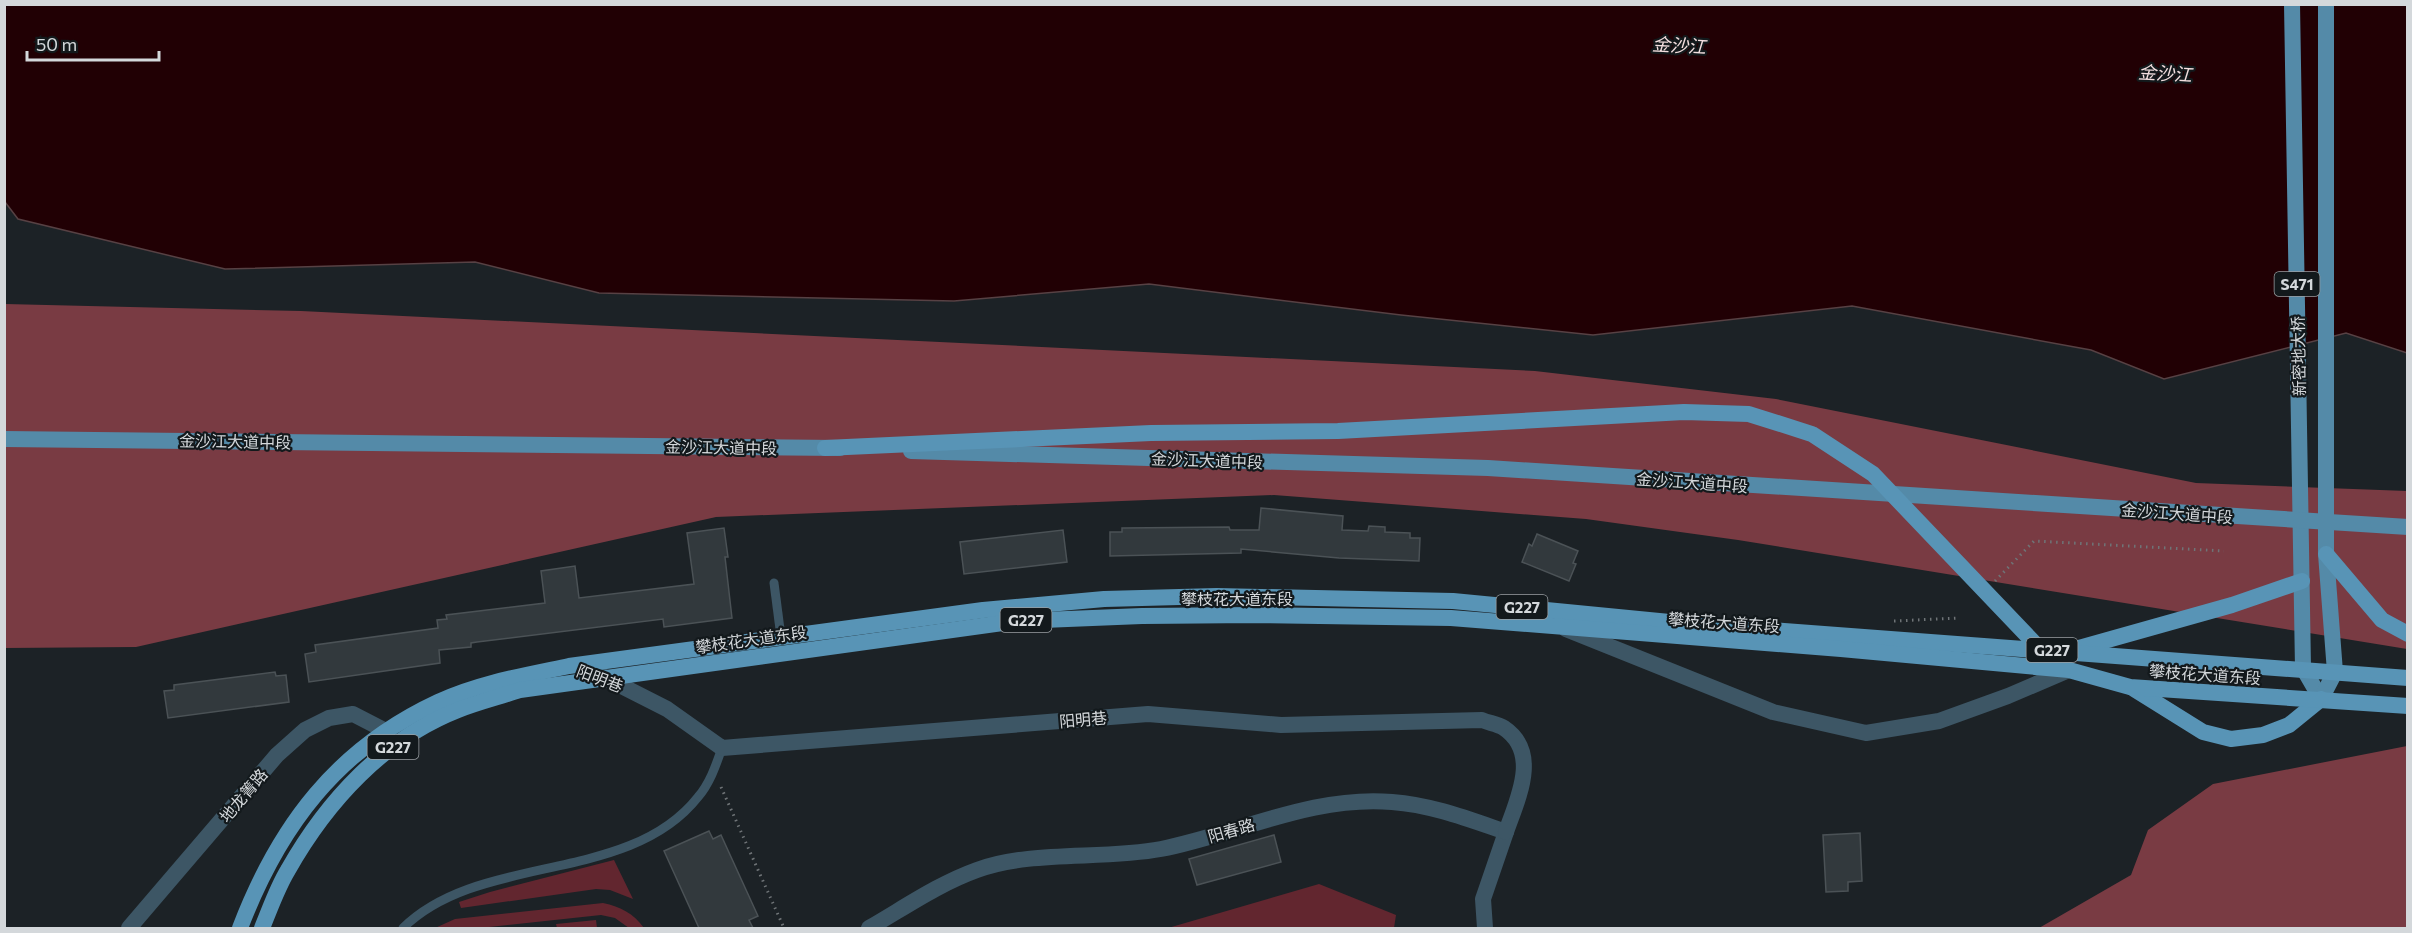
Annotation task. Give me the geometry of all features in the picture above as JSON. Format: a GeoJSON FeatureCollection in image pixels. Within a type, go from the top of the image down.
{"type":"FeatureCollection","features":[{"type":"Feature","properties":{"kind":"highway"},"geometry":{"type":"LineString","coordinates":[[825,448],[944,447],[1151,433],[1338,431],[1684,412],[1749,414],[1812,434],[1873,474],[2040,649]]}},
{"type":"Feature","properties":{"kind":"highway"},"geometry":{"type":"LineString","coordinates":[[2326,554],[2382,620],[2408,634]]}},
{"type":"Feature","properties":{"kind":"highway"},"geometry":{"type":"LineString","coordinates":[[2068,651],[2232,605],[2302,581]]}},
{"type":"Feature","properties":{"kind":"highway","name":"攀枝花大道东段"},"geometry":{"type":"LineString","coordinates":[[240,928],[269,862],[301,811],[338,768],[384,730],[439,701],[502,681],[570,666],[994,609],[1104,599],[1217,596],[1453,601],[1690,624],[2335,672]]}},
{"type":"Feature","properties":{"kind":"highway","name":"攀枝花大道东段"},"geometry":{"type":"LineString","coordinates":[[262,928],[287,871],[319,821],[356,777],[402,739],[457,710],[520,690],[1018,621],[1142,616],[1255,615],[1451,618],[1818,647],[2069,670],[2130,687],[2322,699]]}},
{"type":"Feature","properties":{"kind":"highway","name":"G227"},"geometry":{"type":"LineString","coordinates":[[2335,672],[2408,678]]}},
{"type":"Feature","properties":{"kind":"highway"},"geometry":{"type":"LineString","coordinates":[[2130,687],[2203,732],[2231,739],[2263,735],[2289,725],[2322,699]]}},
{"type":"Feature","properties":{"kind":"highway","name":"G227"},"geometry":{"type":"LineString","coordinates":[[2322,699],[2408,706]]}},
{"type":"Feature","properties":{"kind":"main road","name":"新密地大桥"},"geometry":{"type":"LineString","coordinates":[[2292,4],[2302,581]]}},
{"type":"Feature","properties":{"kind":"main road","name":"新密地大桥"},"geometry":{"type":"LineString","coordinates":[[2326,4],[2326,554]]}},
{"type":"Feature","properties":{"kind":"main road","name":"金沙江大道中段"},"geometry":{"type":"LineString","coordinates":[[4,438],[825,448]]}},
{"type":"Feature","properties":{"kind":"main road","name":"金沙江大道中段"},"geometry":{"type":"LineString","coordinates":[[944,447],[1488,468],[2408,527]]}},
{"type":"Feature","properties":{"kind":"main road","name":"S471"},"geometry":{"type":"LineString","coordinates":[[2326,554],[2335,672]]}},
{"type":"Feature","properties":{"kind":"main road","name":"S471"},"geometry":{"type":"LineString","coordinates":[[2302,581],[2303,668]]}},
{"type":"Feature","properties":{"kind":"main road"},"geometry":{"type":"LineString","coordinates":[[2303,668],[2322,699]]}},
{"type":"Feature","properties":{"kind":"main road"},"geometry":{"type":"LineString","coordinates":[[2322,699],[2335,672]]}},
{"type":"Feature","properties":{"kind":"street"},"geometry":{"type":"LineString","coordinates":[[1560,627],[1773,712],[1866,733],[1939,721],[2008,696],[2069,670]]}},
{"type":"Feature","properties":{"kind":"street","name":"阳明巷"},"geometry":{"type":"LineString","coordinates":[[570,666],[605,677],[667,709],[722,748],[1148,714],[1281,725],[1482,720],[1503,727],[1519,742],[1525,764],[1521,787],[1506,832]]}},
{"type":"Feature","properties":{"kind":"street","name":"地龙箐路"},"geometry":{"type":"LineString","coordinates":[[129,928],[277,755],[305,730],[329,718],[353,714],[384,730]]}},
{"type":"Feature","properties":{"kind":"street","name":"阳春路"},"geometry":{"type":"LineString","coordinates":[[869,928],[942,885],[978,869],[1017,860],[1125,855],[1163,849],[1267,820],[1329,806],[1391,801],[1437,808],[1506,832]]}},
{"type":"Feature","properties":{"kind":"street"},"geometry":{"type":"LineString","coordinates":[[1485,928],[1483,899],[1506,832]]}},
{"type":"Feature","properties":{"kind":"lane"},"geometry":{"type":"LineString","coordinates":[[774,583],[781,637]]}},
{"type":"Feature","properties":{"kind":"lane"},"geometry":{"type":"LineString","coordinates":[[403,928],[434,905],[459,894],[488,884],[616,850],[651,836],[677,818],[699,797],[714,771],[722,748]]}},
{"type":"Feature","properties":{"kind":"path"},"geometry":{"type":"LineString","coordinates":[[1994,582],[2034,541],[2224,551]]}},
{"type":"Feature","properties":{"kind":"path"},"geometry":{"type":"LineString","coordinates":[[1894,621],[1959,618]]}},
{"type":"Feature","properties":{"kind":"path"},"geometry":{"type":"LineString","coordinates":[[714,771],[784,928]]}},
{"type":"Feature","properties":{"kind":"shaded area"},"geometry":{"type":"Polygon","coordinates":[[[5,304],[301,311],[1535,371],[1776,399],[2196,483],[2407,491],[2407,649],[1738,540],[1586,519],[1274,495],[716,517],[136,647],[5,648],[5,304]]]}},
{"type":"Feature","properties":{"kind":"shaded area"},"geometry":{"type":"Polygon","coordinates":[[[2407,746],[2407,928],[2039,928],[2131,875],[2148,830],[2213,784],[2407,746]]]}},
{"type":"Feature","properties":{"kind":"shaded area"},"geometry":{"type":"Polygon","coordinates":[[[614,860],[633,899],[610,890],[596,889],[461,908],[459,902],[490,892],[614,860]]]}},
{"type":"Feature","properties":{"kind":"shaded area"},"geometry":{"type":"Polygon","coordinates":[[[1319,884],[1396,915],[1394,928],[1168,928],[1319,884]]]}},
{"type":"Feature","properties":{"kind":"shaded area"},"geometry":{"type":"Polygon","coordinates":[[[603,903],[626,911],[644,928],[629,928],[615,918],[601,915],[480,928],[435,928],[455,919],[603,903]]]}},
{"type":"Feature","properties":{"kind":"shaded area"},"geometry":{"type":"Polygon","coordinates":[[[596,920],[597,928],[557,928],[556,924],[596,920]]]}},
{"type":"Feature","properties":{"kind":"water","name":"金沙江"},"geometry":{"type":"Polygon","coordinates":[[[5,5],[2407,5],[2407,353],[2346,333],[2164,379],[2091,350],[1852,306],[1593,335],[1401,315],[1149,284],[954,301],[599,293],[475,262],[225,269],[18,219],[5,202],[5,5]]]}},
{"type":"Feature","properties":{"kind":"building"},"geometry":{"type":"Polygon","coordinates":[[[1261,508],[1343,516],[1342,530],[1368,531],[1369,526],[1385,527],[1385,532],[1410,533],[1410,538],[1420,538],[1419,561],[1339,558],[1241,549],[1241,553],[1110,556],[1110,532],[1122,532],[1122,528],[1229,527],[1230,530],[1259,530],[1261,508]]]}},
{"type":"Feature","properties":{"kind":"building"},"geometry":{"type":"Polygon","coordinates":[[[724,528],[732,618],[664,627],[663,619],[477,642],[471,643],[471,647],[439,650],[440,663],[309,682],[305,654],[316,652],[315,645],[438,628],[437,620],[447,619],[446,615],[545,603],[541,571],[575,566],[579,598],[694,584],[687,533],[724,528]]]}},
{"type":"Feature","properties":{"kind":"building"},"geometry":{"type":"Polygon","coordinates":[[[1063,530],[1067,562],[964,574],[960,542],[1063,530]]]}},
{"type":"Feature","properties":{"kind":"building"},"geometry":{"type":"Polygon","coordinates":[[[1537,534],[1578,551],[1573,563],[1576,564],[1569,581],[1522,562],[1529,544],[1532,546],[1537,534]]]}},
{"type":"Feature","properties":{"kind":"building"},"geometry":{"type":"Polygon","coordinates":[[[275,672],[276,676],[286,675],[289,702],[168,718],[164,691],[174,690],[174,685],[275,672]]]}},
{"type":"Feature","properties":{"kind":"building"},"geometry":{"type":"Polygon","coordinates":[[[709,831],[713,839],[721,835],[758,916],[749,920],[753,928],[699,928],[664,851],[709,831]]]}},
{"type":"Feature","properties":{"kind":"building"},"geometry":{"type":"Polygon","coordinates":[[[1860,833],[1862,881],[1848,882],[1848,891],[1826,892],[1823,835],[1860,833]]]}},
{"type":"Feature","properties":{"kind":"building"},"geometry":{"type":"Polygon","coordinates":[[[1274,835],[1281,862],[1197,885],[1189,859],[1274,835]]]}}]}
